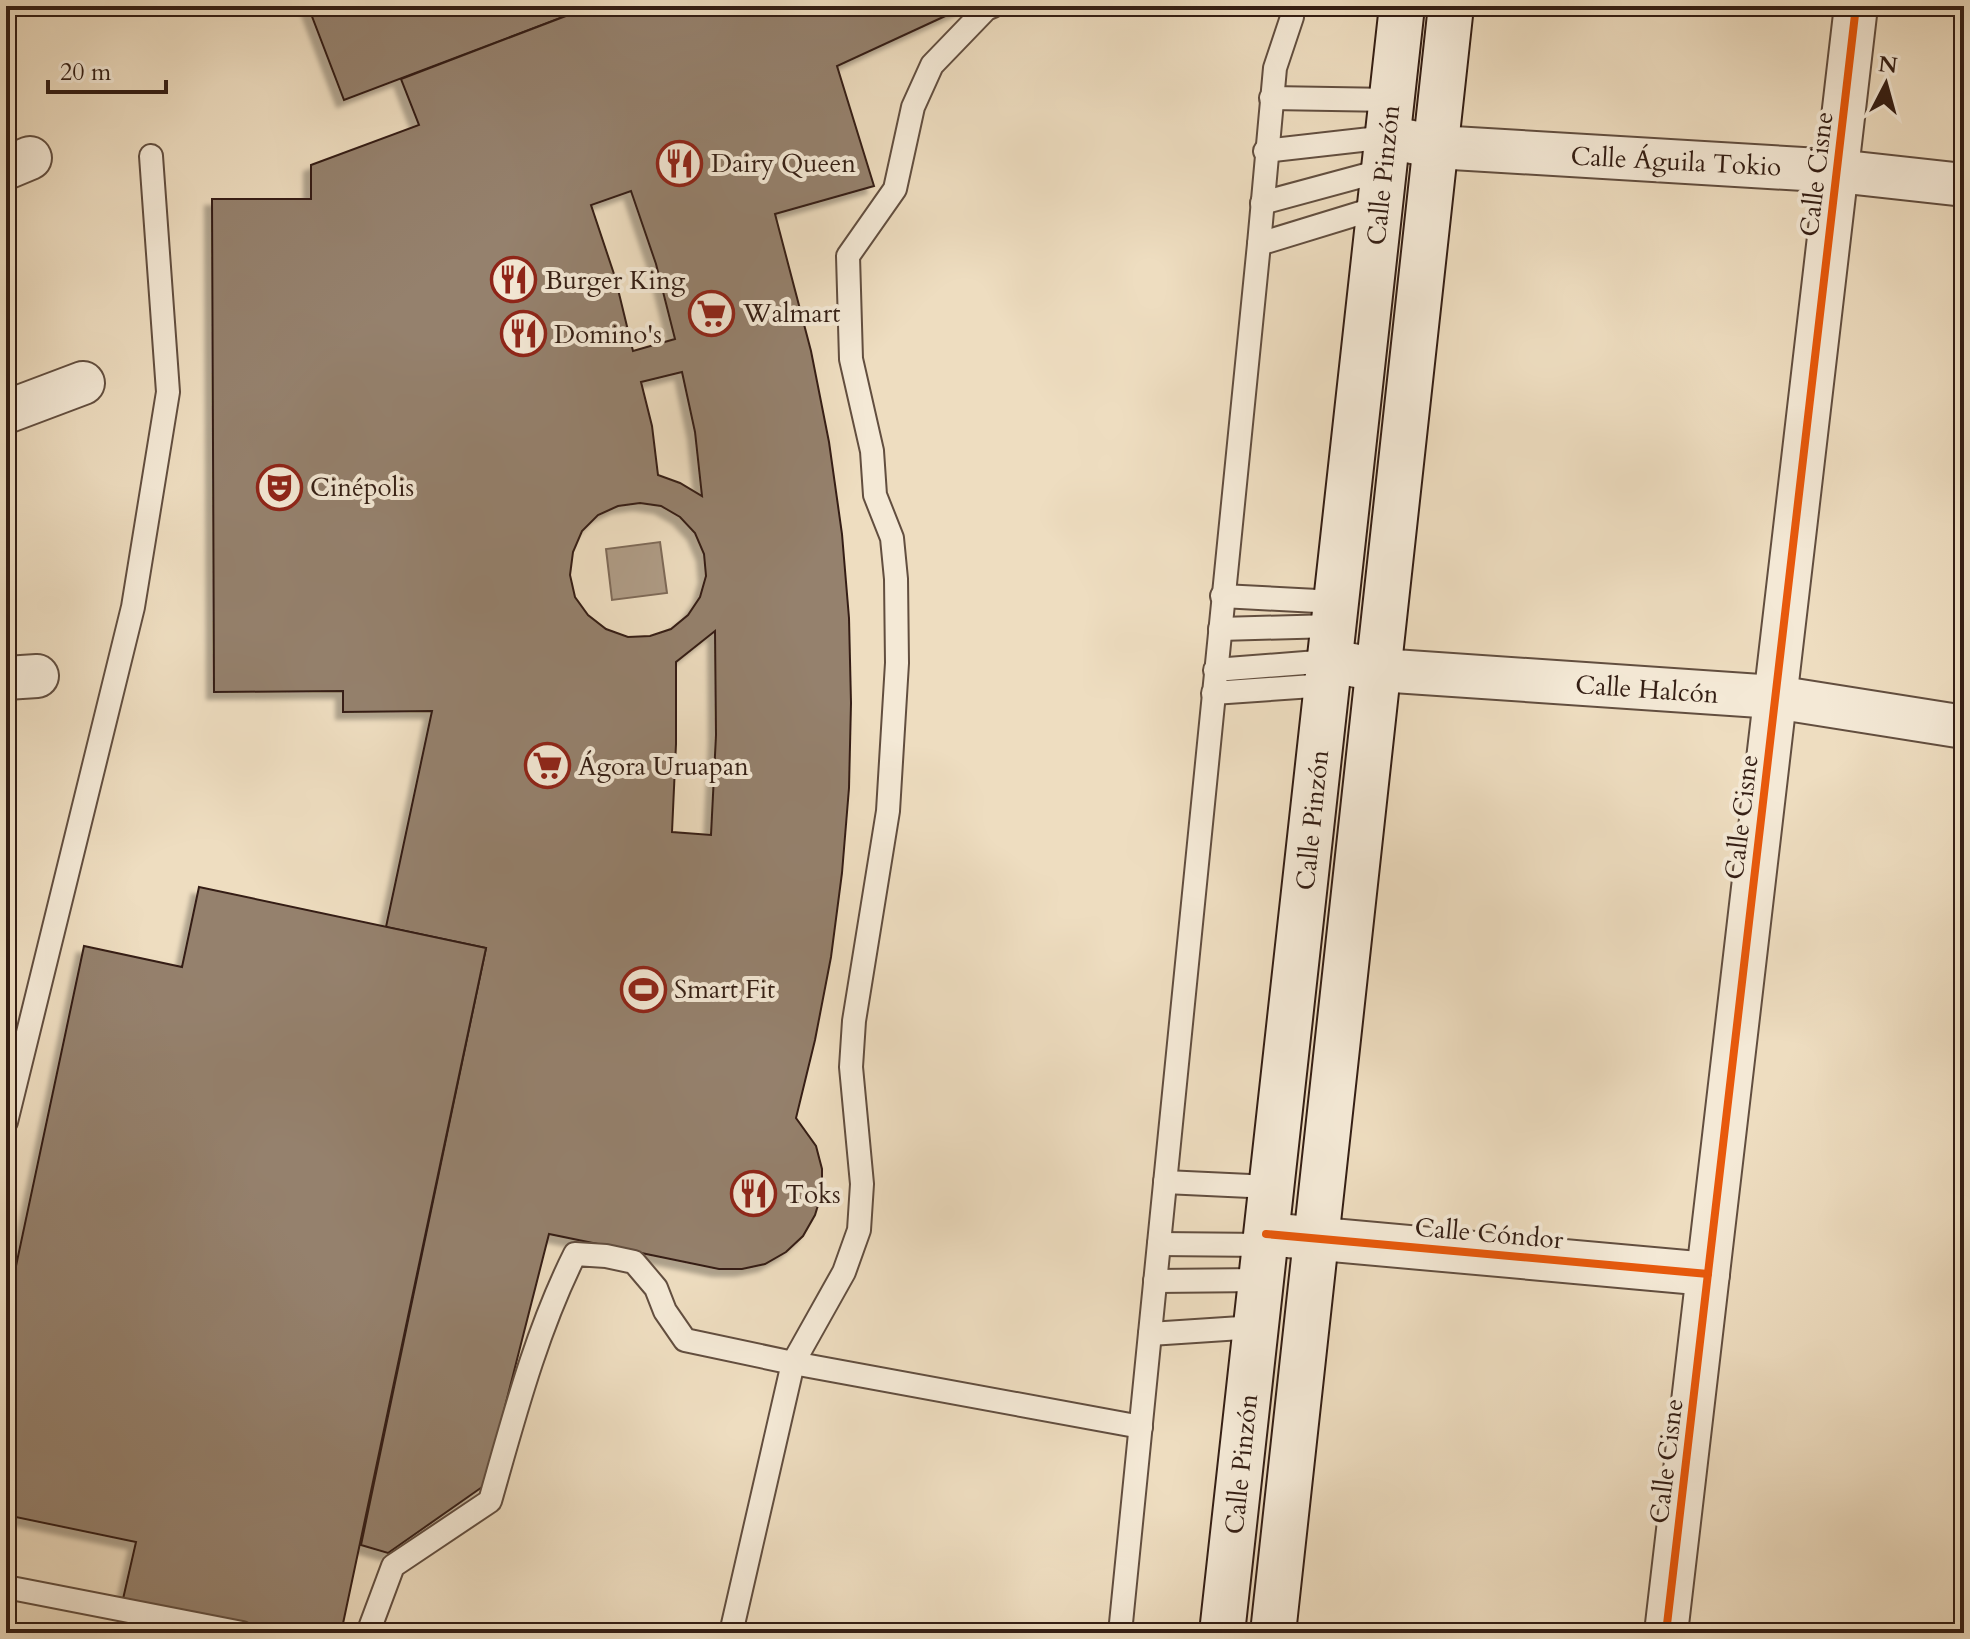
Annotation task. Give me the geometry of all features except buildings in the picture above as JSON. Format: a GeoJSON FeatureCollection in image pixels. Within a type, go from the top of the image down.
{"type":"FeatureCollection","features":[{"type":"Feature","properties":{"kind":"main road","name":"Calle Pinzón"},"geometry":{"type":"LineString","coordinates":[[1222,1633],[1402,6]]}},
{"type":"Feature","properties":{"kind":"main road","name":"Calle Pinzón"},"geometry":{"type":"LineString","coordinates":[[1273,1633],[1451,6]]}},
{"type":"Feature","properties":{"kind":"street","name":"Calle Cisne"},"geometry":{"type":"LineString","coordinates":[[1666,1633],[1856,6]]}},
{"type":"Feature","properties":{"kind":"street","name":"Calle Águila Tokio"},"geometry":{"type":"LineString","coordinates":[[1386,154],[1436,147],[1837,171],[1964,185]]}},
{"type":"Feature","properties":{"kind":"street"},"geometry":{"type":"LineString","coordinates":[[6,412],[83,383]]}},
{"type":"Feature","properties":{"kind":"street","name":"Calle Halcón"},"geometry":{"type":"LineString","coordinates":[[1332,644],[1379,670],[1775,697],[1964,727]]}},
{"type":"Feature","properties":{"kind":"street","name":"Calle Cóndor"},"geometry":{"type":"LineString","coordinates":[[1264,1253],[1317,1237],[1708,1274]]}},
{"type":"Feature","properties":{"kind":"lane"},"geometry":{"type":"LineString","coordinates":[[731,1633],[793,1363],[844,1272],[859,1230],[862,1184],[851,1067],[854,1021],[888,811],[897,663],[892,538],[875,495],[872,451],[851,359],[848,256],[895,189],[913,107],[932,65],[986,9],[993,6]]}},
{"type":"Feature","properties":{"kind":"lane"},"geometry":{"type":"LineString","coordinates":[[1120,1633],[1259,244],[1265,151],[1275,68],[1292,17],[1289,6]]}},
{"type":"Feature","properties":{"kind":"lane"},"geometry":{"type":"LineString","coordinates":[[1271,98],[1386,154]]}},
{"type":"Feature","properties":{"kind":"lane"},"geometry":{"type":"LineString","coordinates":[[1265,151],[1386,154]]}},
{"type":"Feature","properties":{"kind":"lane"},"geometry":{"type":"LineString","coordinates":[[1262,203],[1386,154]]}},
{"type":"Feature","properties":{"kind":"lane"},"geometry":{"type":"LineString","coordinates":[[1259,244],[1386,154]]}},
{"type":"Feature","properties":{"kind":"lane"},"geometry":{"type":"LineString","coordinates":[[6,1122],[133,607],[168,392],[151,156]]}},
{"type":"Feature","properties":{"kind":"lane"},"geometry":{"type":"LineString","coordinates":[[1222,596],[1332,644]]}},
{"type":"Feature","properties":{"kind":"lane"},"geometry":{"type":"LineString","coordinates":[[1220,629],[1332,644]]}},
{"type":"Feature","properties":{"kind":"lane"},"geometry":{"type":"LineString","coordinates":[[1215,670],[1332,644]]}},
{"type":"Feature","properties":{"kind":"lane"},"geometry":{"type":"LineString","coordinates":[[1213,693],[1332,644]]}},
{"type":"Feature","properties":{"kind":"lane"},"geometry":{"type":"LineString","coordinates":[[1165,1182],[1271,1187]]}},
{"type":"Feature","properties":{"kind":"lane"},"geometry":{"type":"LineString","coordinates":[[1159,1244],[1264,1253]]}},
{"type":"Feature","properties":{"kind":"lane"},"geometry":{"type":"LineString","coordinates":[[1155,1281],[1264,1253]]}},
{"type":"Feature","properties":{"kind":"lane"},"geometry":{"type":"LineString","coordinates":[[368,1633],[393,1566],[490,1501],[524,1381],[559,1285],[575,1254],[634,1262],[656,1288],[665,1311],[685,1340],[1141,1427]]}},
{"type":"Feature","properties":{"kind":"lane"},"geometry":{"type":"LineString","coordinates":[[1150,1334],[1256,1327]]}},
{"type":"Feature","properties":{"kind":"lane"},"geometry":{"type":"LineString","coordinates":[[6,1587],[242,1633]]}},
{"type":"Feature","properties":{"kind":"shaded area"},"geometry":{"type":"Polygon","coordinates":[[[660,542],[667,593],[612,600],[606,549],[660,542]]]}},
{"type":"Feature","properties":{"kind":"cycle path"},"geometry":{"type":"LineString","coordinates":[[1666,1633],[1856,6]]}},
{"type":"Feature","properties":{"kind":"cycle path"},"geometry":{"type":"LineString","coordinates":[[1266,1234],[1708,1274]]}},
{"type":"Feature","properties":{"kind":"place","name":"Dairy Queen"},"geometry":{"type":"Point","coordinates":[680,163]}},
{"type":"Feature","properties":{"kind":"place","name":"Burger King"},"geometry":{"type":"Point","coordinates":[514,280]}},
{"type":"Feature","properties":{"kind":"place","name":"Walmart"},"geometry":{"type":"Point","coordinates":[712,313]}},
{"type":"Feature","properties":{"kind":"place","name":"Domino's"},"geometry":{"type":"Point","coordinates":[523,334]}},
{"type":"Feature","properties":{"kind":"place","name":"Cinépolis"},"geometry":{"type":"Point","coordinates":[279,487]}},
{"type":"Feature","properties":{"kind":"place","name":"Ágora Uruapan"},"geometry":{"type":"Point","coordinates":[547,766]}},
{"type":"Feature","properties":{"kind":"place","name":"Smart Fit"},"geometry":{"type":"Point","coordinates":[643,989]}},
{"type":"Feature","properties":{"kind":"place","name":"Toks"},"geometry":{"type":"Point","coordinates":[754,1194]}}]}
